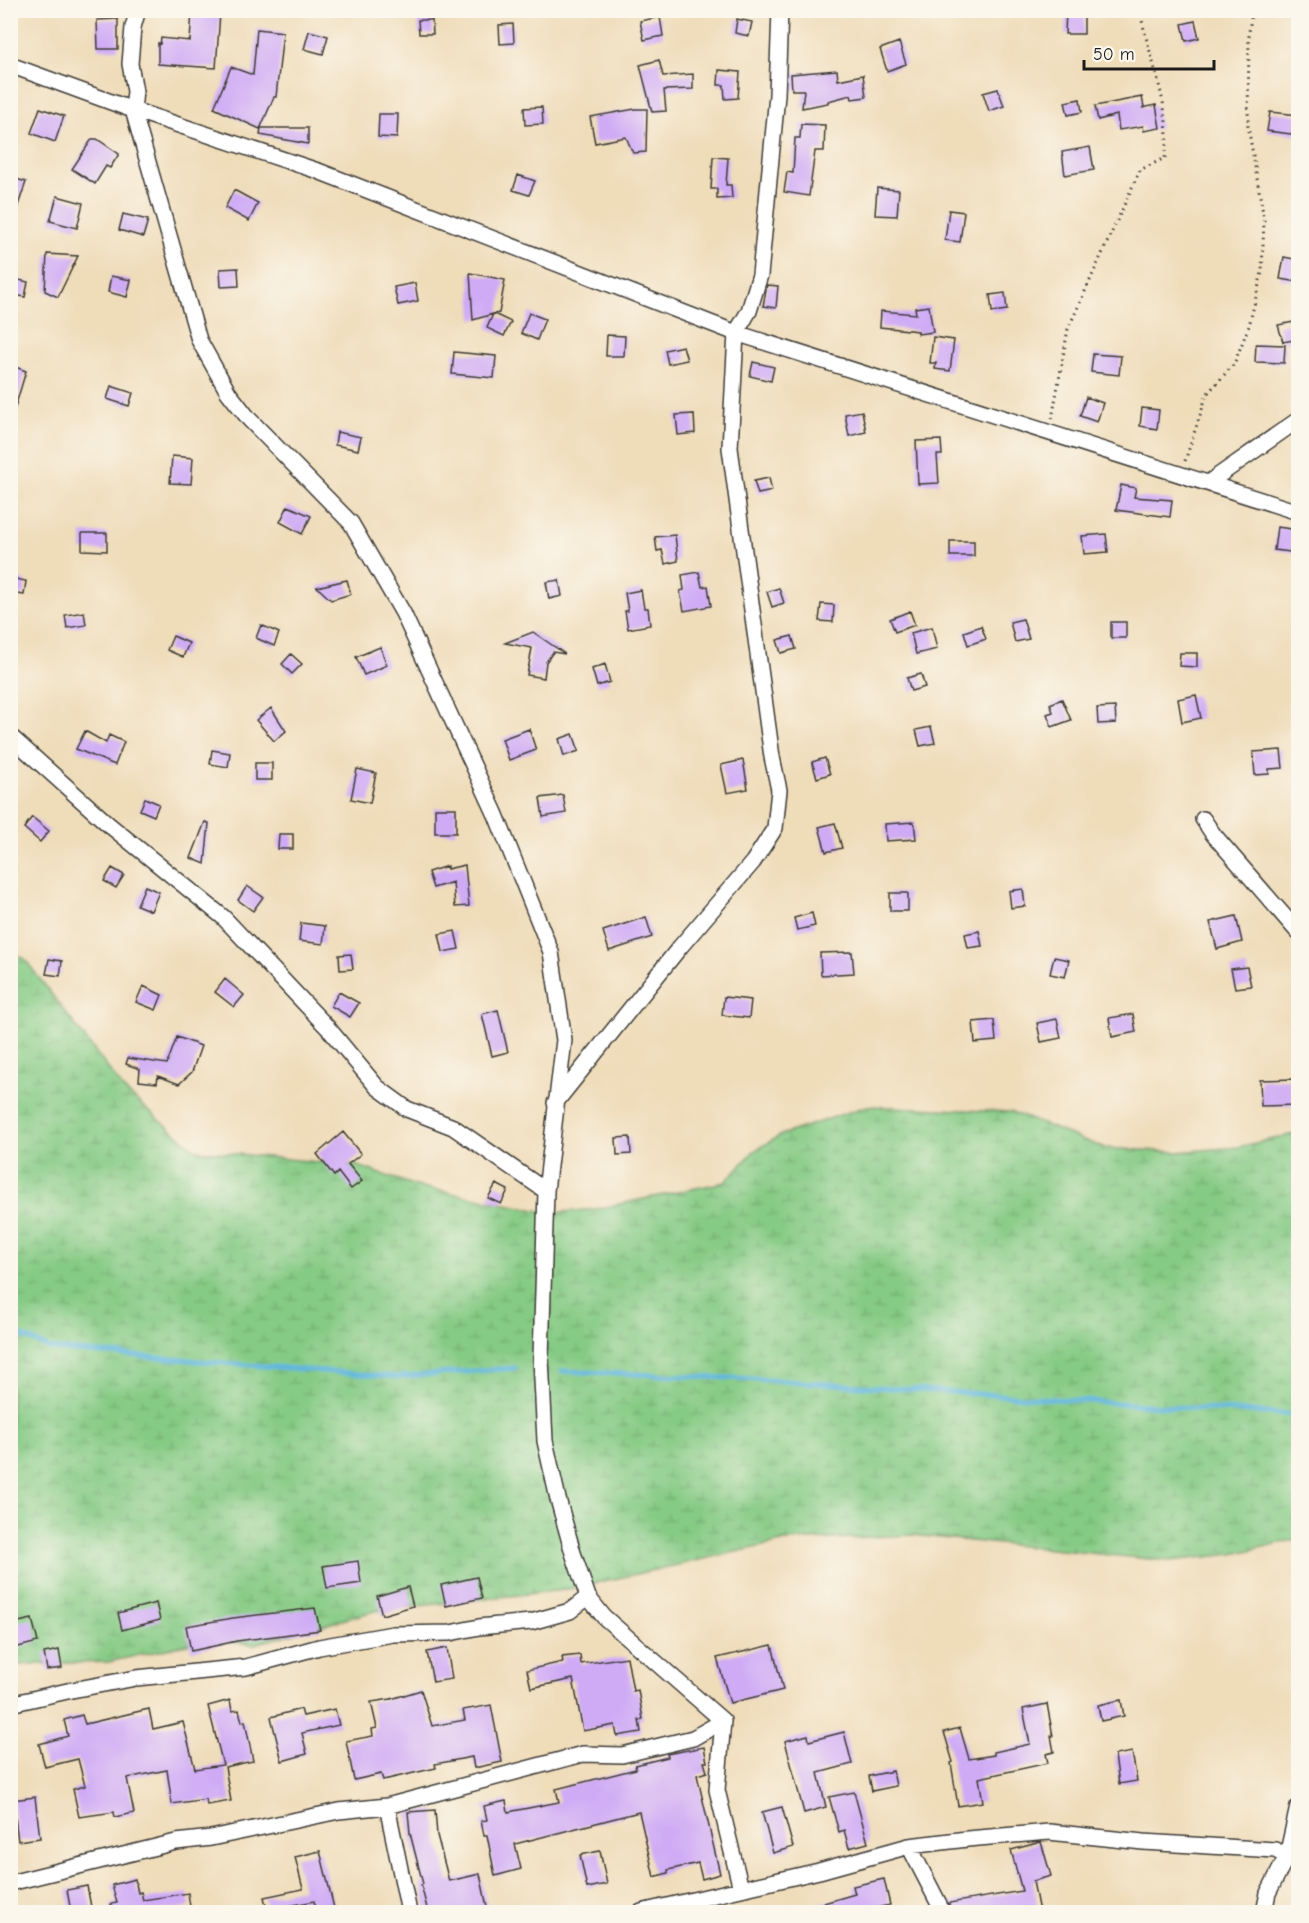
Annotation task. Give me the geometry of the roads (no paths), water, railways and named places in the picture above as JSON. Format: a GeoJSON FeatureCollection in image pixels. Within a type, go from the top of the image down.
{"type":"FeatureCollection","features":[{"type":"Feature","properties":{"kind":"street"},"geometry":{"type":"LineString","coordinates":[[138,10],[133,27],[130,64],[135,91],[133,110],[199,340],[228,392],[249,418],[351,523],[403,613],[496,815],[552,952],[564,1040],[546,1191],[541,1358],[545,1441],[558,1499],[588,1597],[604,1617],[723,1721]]}},
{"type":"Feature","properties":{"kind":"street"},"geometry":{"type":"LineString","coordinates":[[555,1103],[680,947],[753,862],[775,828],[779,790],[772,757],[730,448],[736,333],[749,311],[760,274],[777,95],[780,10]]}},
{"type":"Feature","properties":{"kind":"street"},"geometry":{"type":"LineString","coordinates":[[10,65],[133,110],[318,171],[736,333],[1299,512]]}},
{"type":"Feature","properties":{"kind":"street"},"geometry":{"type":"LineString","coordinates":[[1208,483],[1299,420]]}},
{"type":"Feature","properties":{"kind":"street"},"geometry":{"type":"LineString","coordinates":[[10,736],[108,824],[223,917],[328,1028],[377,1088],[407,1109],[453,1127],[546,1191]]}},
{"type":"Feature","properties":{"kind":"street"},"geometry":{"type":"LineString","coordinates":[[1203,819],[1213,834],[1298,930]]}},
{"type":"Feature","properties":{"kind":"street"},"geometry":{"type":"LineString","coordinates":[[10,1704],[136,1678],[246,1667],[319,1647],[393,1634],[450,1633],[480,1627],[531,1622],[570,1611],[588,1597]]}},
{"type":"Feature","properties":{"kind":"street"},"geometry":{"type":"LineString","coordinates":[[10,1883],[176,1842],[211,1838],[339,1810],[387,1806],[583,1754],[622,1755],[693,1738],[723,1721]]}},
{"type":"Feature","properties":{"kind":"street"},"geometry":{"type":"LineString","coordinates":[[723,1721],[717,1790],[741,1889]]}},
{"type":"Feature","properties":{"kind":"street"},"geometry":{"type":"LineString","coordinates":[[387,1806],[409,1912]]}},
{"type":"Feature","properties":{"kind":"street"},"geometry":{"type":"LineString","coordinates":[[1264,1912],[1268,1893],[1287,1856],[1299,1807]]}},
{"type":"Feature","properties":{"kind":"street"},"geometry":{"type":"LineString","coordinates":[[641,1912],[909,1846],[1049,1832],[1143,1842],[1275,1850],[1287,1856]]}},
{"type":"Feature","properties":{"kind":"street"},"geometry":{"type":"LineString","coordinates":[[909,1846],[939,1904],[940,1912]]}},
{"type":"Feature","properties":{"kind":"waterway"},"geometry":{"type":"LineString","coordinates":[[10,1331],[51,1349],[396,1377],[515,1368]]}},
{"type":"Feature","properties":{"kind":"waterway"},"geometry":{"type":"LineString","coordinates":[[562,1371],[754,1379],[1298,1415]]}}]}
